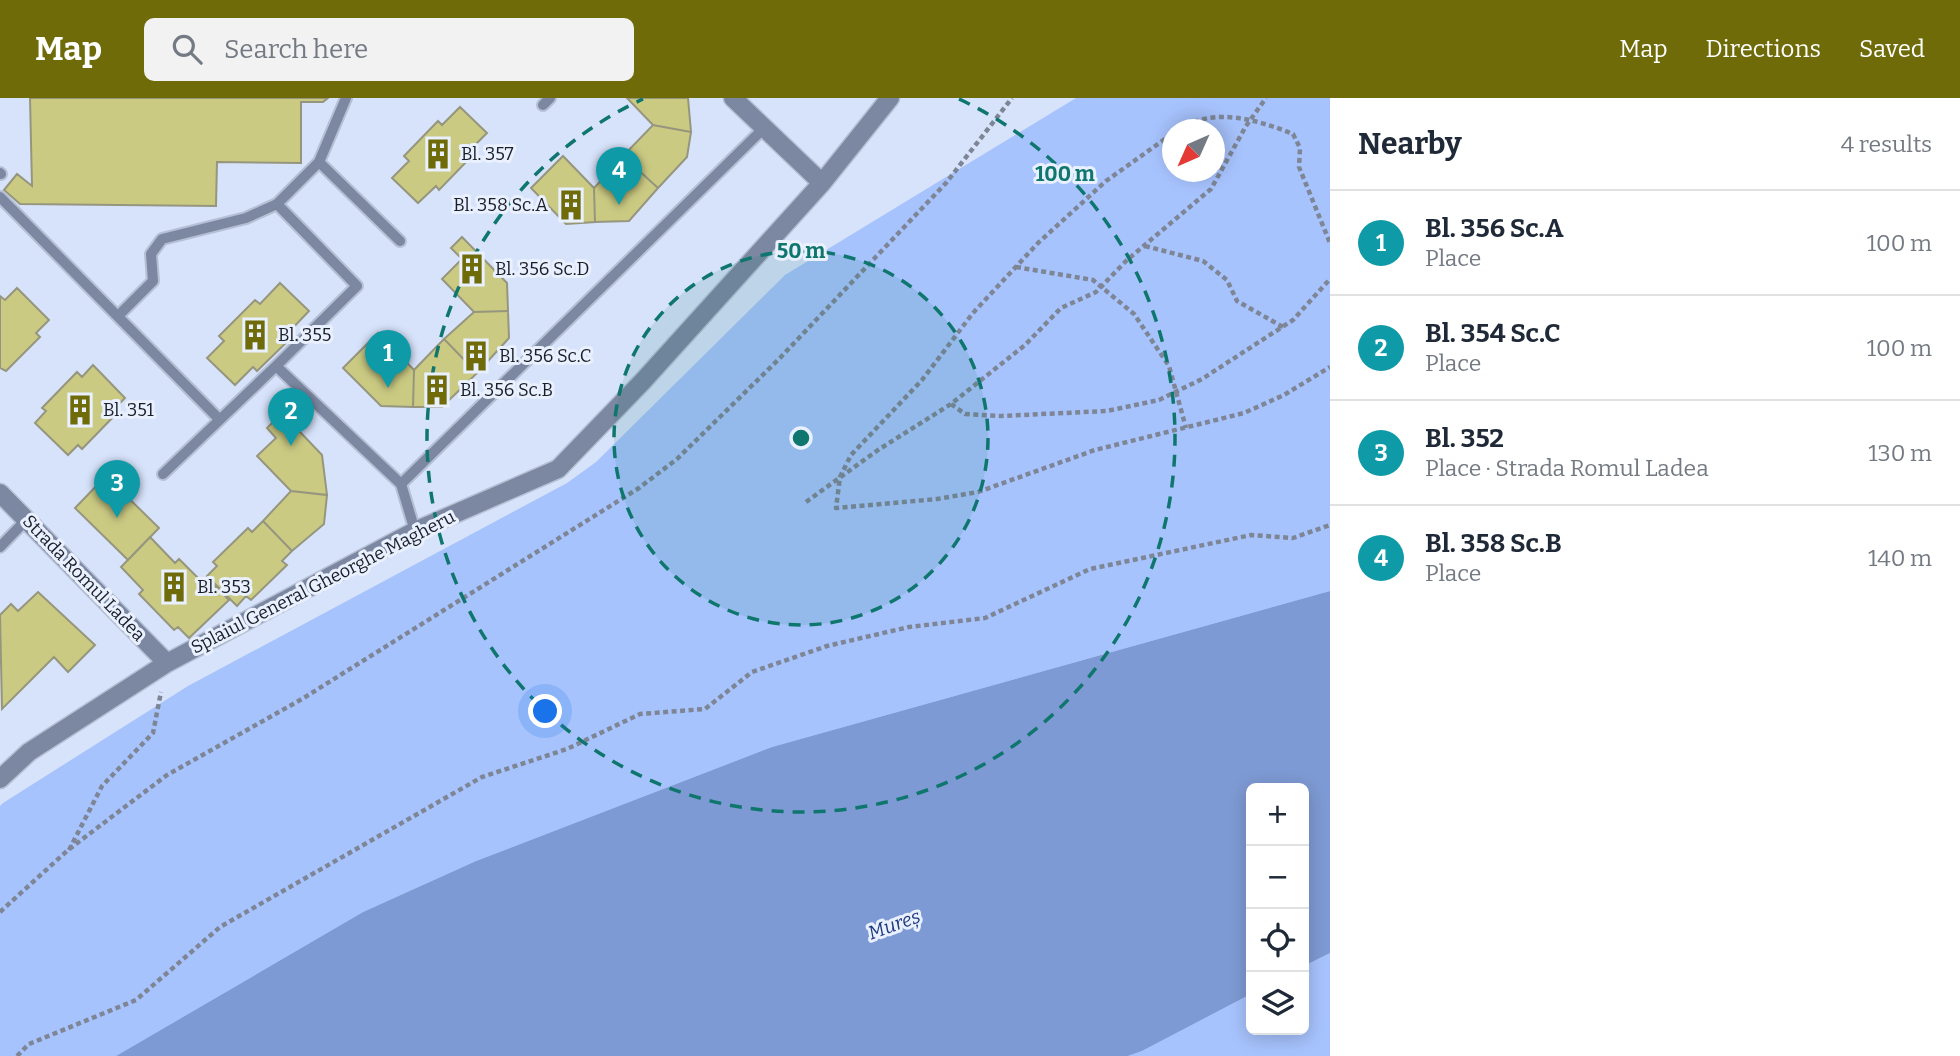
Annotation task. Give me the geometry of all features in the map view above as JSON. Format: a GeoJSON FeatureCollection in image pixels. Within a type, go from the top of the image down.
{"type":"FeatureCollection","features":[{"type":"Feature","properties":{"kind":"street"},"geometry":{"type":"LineString","coordinates":[[733,98],[763,130],[822,183]]}},
{"type":"Feature","properties":{"kind":"street","name":"Splaiul General Gheorghe Magheru"},"geometry":{"type":"LineString","coordinates":[[0,779],[29,752],[167,663],[415,531],[558,469],[643,381],[822,183],[890,98]]}},
{"type":"Feature","properties":{"kind":"street","name":"Strada Romul Ladea"},"geometry":{"type":"LineString","coordinates":[[0,494],[167,663]]}},
{"type":"Feature","properties":{"kind":"lane"},"geometry":{"type":"LineString","coordinates":[[118,316],[153,281],[151,254],[162,239],[246,218],[277,204],[319,162],[346,98]]}},
{"type":"Feature","properties":{"kind":"lane"},"geometry":{"type":"LineString","coordinates":[[401,484],[763,130]]}},
{"type":"Feature","properties":{"kind":"lane"},"geometry":{"type":"LineString","coordinates":[[319,162],[400,241]]}},
{"type":"Feature","properties":{"kind":"lane"},"geometry":{"type":"LineString","coordinates":[[0,198],[219,419]]}},
{"type":"Feature","properties":{"kind":"lane"},"geometry":{"type":"LineString","coordinates":[[163,474],[356,286],[277,204]]}},
{"type":"Feature","properties":{"kind":"lane"},"geometry":{"type":"LineString","coordinates":[[276,366],[401,484],[415,531]]}},
{"type":"Feature","properties":{"kind":"lane"},"geometry":{"type":"LineString","coordinates":[[0,547],[27,519]]}},
{"type":"Feature","properties":{"kind":"path"},"geometry":{"type":"LineString","coordinates":[[0,912],[68,850],[167,775],[303,699],[639,488],[677,459],[779,359],[946,183],[1012,98]]}},
{"type":"Feature","properties":{"kind":"path"},"geometry":{"type":"LineString","coordinates":[[807,502],[840,477],[951,404],[1025,345],[1060,309],[1102,286],[1211,189],[1250,120],[1266,98]]}},
{"type":"Feature","properties":{"kind":"path"},"geometry":{"type":"LineString","coordinates":[[1206,119],[1214,116],[1250,120],[1293,134],[1300,148],[1299,167],[1330,243]]}},
{"type":"Feature","properties":{"kind":"path"},"geometry":{"type":"LineString","coordinates":[[1162,141],[1107,181],[1016,267],[950,340],[922,380],[851,454],[840,477],[835,508],[937,499],[978,492],[1095,450],[1244,413],[1284,395],[1330,367]]}},
{"type":"Feature","properties":{"kind":"path"},"geometry":{"type":"LineString","coordinates":[[1144,246],[1203,261],[1227,281],[1237,301],[1283,327]]}},
{"type":"Feature","properties":{"kind":"path"},"geometry":{"type":"LineString","coordinates":[[1016,267],[1093,280],[1134,314],[1169,366],[1186,428]]}},
{"type":"Feature","properties":{"kind":"path"},"geometry":{"type":"LineString","coordinates":[[951,404],[965,414],[1001,416],[1107,411],[1159,400],[1202,379],[1293,320],[1330,279]]}},
{"type":"Feature","properties":{"kind":"path"},"geometry":{"type":"LineString","coordinates":[[17,1056],[29,1044],[136,1000],[220,927],[482,777],[567,749],[640,714],[705,709],[752,672],[827,646],[909,627],[985,618],[1090,569],[1146,555],[1251,535],[1293,538],[1330,525]]}},
{"type":"Feature","properties":{"kind":"path"},"geometry":{"type":"LineString","coordinates":[[68,850],[102,786],[153,733],[167,663]]}},
{"type":"Feature","properties":{"kind":"shaded area"},"geometry":{"type":"Polygon","coordinates":[[[1076,98],[1330,98],[1330,591],[772,747],[476,861],[363,912],[116,1056],[0,1056],[0,806],[3,803],[188,686],[567,483],[596,462],[785,275],[1076,98]]]}},
{"type":"Feature","properties":{"kind":"shaded area"},"geometry":{"type":"Polygon","coordinates":[[[1330,953],[1330,1056],[1128,1056],[1246,997],[1246,1035],[1309,1035],[1309,964],[1330,953]]]}},
{"type":"Feature","properties":{"kind":"water","name":"Mureș"},"geometry":{"type":"Polygon","coordinates":[[[1330,591],[1330,953],[1309,964],[1309,783],[1246,783],[1246,997],[1128,1056],[116,1056],[363,912],[476,861],[772,747],[1330,591]]]}},
{"type":"Feature","properties":{"kind":"building"},"geometry":{"type":"Polygon","coordinates":[[[30,98],[328,98],[323,102],[301,102],[301,163],[217,162],[216,206],[20,204],[4,190],[17,174],[32,186],[30,98]]]}},
{"type":"Feature","properties":{"kind":"building"},"geometry":{"type":"Polygon","coordinates":[[[627,98],[688,98],[691,132],[653,125],[627,98]]]}},
{"type":"Feature","properties":{"kind":"building","name":"Bl. 357"},"geometry":{"type":"Polygon","coordinates":[[[460,107],[487,133],[468,152],[472,156],[439,190],[436,186],[418,203],[392,178],[409,161],[404,156],[438,121],[442,125],[460,107]]]}},
{"type":"Feature","properties":{"kind":"building"},"geometry":{"type":"Polygon","coordinates":[[[653,125],[691,132],[687,157],[658,188],[623,156],[653,125]]]}},
{"type":"Feature","properties":{"kind":"building","name":"Bl. 358 Sc.A"},"geometry":{"type":"Polygon","coordinates":[[[563,156],[594,188],[595,222],[566,224],[531,188],[563,156]]]}},
{"type":"Feature","properties":{"kind":"building"},"geometry":{"type":"Polygon","coordinates":[[[623,156],[658,188],[629,221],[595,222],[594,188],[623,156]]]}},
{"type":"Feature","properties":{"kind":"building","name":"Bl. 356 Sc.D"},"geometry":{"type":"Polygon","coordinates":[[[462,237],[507,283],[508,311],[474,312],[442,279],[462,259],[451,248],[462,237]]]}},
{"type":"Feature","properties":{"kind":"building","name":"Bl. 355"},"geometry":{"type":"Polygon","coordinates":[[[280,283],[309,311],[288,333],[292,337],[257,371],[253,367],[235,385],[207,358],[224,341],[219,336],[255,300],[260,304],[280,283]]]}},
{"type":"Feature","properties":{"kind":"building"},"geometry":{"type":"Polygon","coordinates":[[[17,288],[49,320],[36,333],[40,337],[6,371],[0,368],[0,296],[5,300],[17,288]]]}},
{"type":"Feature","properties":{"kind":"building","name":"Bl. 356 Sc.C"},"geometry":{"type":"Polygon","coordinates":[[[508,311],[509,338],[477,373],[444,339],[474,312],[508,311]]]}},
{"type":"Feature","properties":{"kind":"building"},"geometry":{"type":"Polygon","coordinates":[[[378,333],[414,370],[413,407],[381,406],[343,368],[378,333]]]}},
{"type":"Feature","properties":{"kind":"building","name":"Bl. 356 Sc.B"},"geometry":{"type":"Polygon","coordinates":[[[444,339],[477,373],[442,407],[413,407],[414,370],[444,339]]]}},
{"type":"Feature","properties":{"kind":"building","name":"Bl. 351"},"geometry":{"type":"Polygon","coordinates":[[[93,365],[125,398],[114,409],[118,412],[82,449],[78,445],[68,455],[35,423],[46,411],[42,408],[77,372],[82,377],[93,365]]]}},
{"type":"Feature","properties":{"kind":"building"},"geometry":{"type":"Polygon","coordinates":[[[282,413],[322,455],[327,495],[291,491],[257,456],[276,438],[267,428],[282,413]]]}},
{"type":"Feature","properties":{"kind":"building"},"geometry":{"type":"Polygon","coordinates":[[[106,476],[159,528],[128,560],[75,508],[106,476]]]}},
{"type":"Feature","properties":{"kind":"building"},"geometry":{"type":"Polygon","coordinates":[[[291,491],[327,495],[324,524],[292,551],[263,521],[291,491]]]}},
{"type":"Feature","properties":{"kind":"building"},"geometry":{"type":"Polygon","coordinates":[[[263,521],[292,551],[282,561],[287,565],[251,600],[246,596],[237,606],[207,576],[217,566],[213,562],[248,528],[252,532],[263,521]]]}},
{"type":"Feature","properties":{"kind":"building","name":"Bl. 353"},"geometry":{"type":"Polygon","coordinates":[[[150,537],[175,563],[179,559],[209,589],[214,585],[229,600],[189,638],[178,627],[174,630],[139,594],[143,590],[121,567],[150,537]]]}},
{"type":"Feature","properties":{"kind":"building"},"geometry":{"type":"Polygon","coordinates":[[[38,592],[95,645],[68,672],[54,657],[2,709],[0,615],[11,604],[18,611],[38,592]]]}},
{"type":"Feature","properties":{"kind":"place","name":"Bl. 357"},"geometry":{"type":"Point","coordinates":[438,154]}},
{"type":"Feature","properties":{"kind":"place","name":"Bl. 358 Sc.A"},"geometry":{"type":"Point","coordinates":[571,205]}},
{"type":"Feature","properties":{"kind":"place","name":"Bl. 358 Sc.B"},"geometry":{"type":"Point","coordinates":[619,205]}},
{"type":"Feature","properties":{"kind":"place","name":"Bl. 356 Sc.D"},"geometry":{"type":"Point","coordinates":[472,269]}},
{"type":"Feature","properties":{"kind":"place","name":"Bl. 355"},"geometry":{"type":"Point","coordinates":[255,335]}},
{"type":"Feature","properties":{"kind":"place","name":"Bl. 356 Sc.C"},"geometry":{"type":"Point","coordinates":[476,356]}},
{"type":"Feature","properties":{"kind":"place","name":"Bl. 356 Sc.A"},"geometry":{"type":"Point","coordinates":[388,388]}},
{"type":"Feature","properties":{"kind":"place","name":"Bl. 356 Sc.B"},"geometry":{"type":"Point","coordinates":[437,390]}},
{"type":"Feature","properties":{"kind":"place","name":"Bl. 351"},"geometry":{"type":"Point","coordinates":[80,410]}},
{"type":"Feature","properties":{"kind":"place","name":"Bl. 354 Sc.C"},"geometry":{"type":"Point","coordinates":[291,446]}},
{"type":"Feature","properties":{"kind":"place","name":"Bl. 352"},"geometry":{"type":"Point","coordinates":[117,518]}},
{"type":"Feature","properties":{"kind":"place","name":"Bl. 353"},"geometry":{"type":"Point","coordinates":[174,587]}}]}
